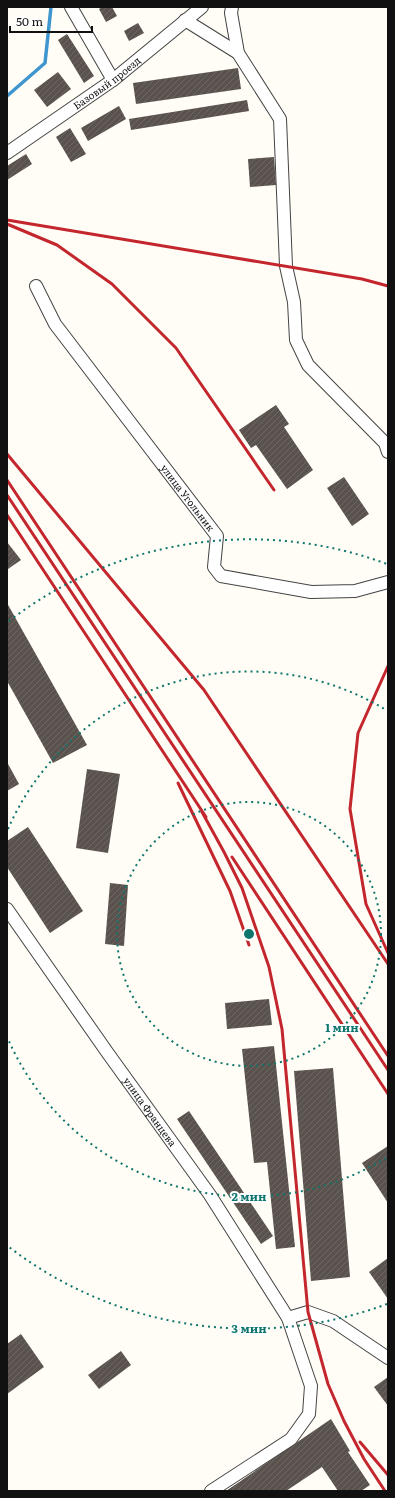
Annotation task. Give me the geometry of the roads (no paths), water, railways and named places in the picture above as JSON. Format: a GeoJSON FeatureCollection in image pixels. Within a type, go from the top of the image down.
{"type":"FeatureCollection","features":[{"type":"Feature","properties":{"kind":"street"},"geometry":{"type":"LineString","coordinates":[[71,7],[113,80]]}},
{"type":"Feature","properties":{"kind":"street","name":"Базовый проезд"},"geometry":{"type":"LineString","coordinates":[[7,153],[113,80],[202,7]]}},
{"type":"Feature","properties":{"kind":"street"},"geometry":{"type":"LineString","coordinates":[[232,7],[231,13],[238,52],[280,119],[286,266],[294,302],[296,340],[308,366],[386,443],[388,452]]}},
{"type":"Feature","properties":{"kind":"street"},"geometry":{"type":"LineString","coordinates":[[185,20],[238,52]]}},
{"type":"Feature","properties":{"kind":"street","name":"улица Угольник"},"geometry":{"type":"LineString","coordinates":[[36,286],[55,324],[217,536],[214,567],[221,576],[311,592],[355,591],[388,582]]}},
{"type":"Feature","properties":{"kind":"street","name":"улица Францева"},"geometry":{"type":"LineString","coordinates":[[7,909],[210,1195],[288,1318],[311,1386],[309,1414],[291,1438],[211,1491]]}},
{"type":"Feature","properties":{"kind":"street"},"geometry":{"type":"LineString","coordinates":[[288,1318],[308,1312],[333,1321],[388,1358]]}},
{"type":"Feature","properties":{"kind":"waterway"},"geometry":{"type":"LineString","coordinates":[[7,96],[45,63],[51,7]]}},
{"type":"Feature","properties":{"kind":"railway"},"geometry":{"type":"LineString","coordinates":[[7,220],[362,279],[388,286]]}},
{"type":"Feature","properties":{"kind":"railway"},"geometry":{"type":"LineString","coordinates":[[7,224],[57,245],[112,284],[176,348],[274,490]]}},
{"type":"Feature","properties":{"kind":"railway"},"geometry":{"type":"LineString","coordinates":[[7,454],[204,690],[388,964]]}},
{"type":"Feature","properties":{"kind":"railway"},"geometry":{"type":"LineString","coordinates":[[7,480],[388,1056]]}},
{"type":"Feature","properties":{"kind":"railway"},"geometry":{"type":"LineString","coordinates":[[7,495],[388,1070]]}},
{"type":"Feature","properties":{"kind":"railway"},"geometry":{"type":"LineString","coordinates":[[7,515],[206,817]]}},
{"type":"Feature","properties":{"kind":"railway"},"geometry":{"type":"LineString","coordinates":[[388,666],[358,733],[350,809],[366,904],[388,953]]}},
{"type":"Feature","properties":{"kind":"railway"},"geometry":{"type":"LineString","coordinates":[[178,783],[230,891],[249,945]]}},
{"type":"Feature","properties":{"kind":"railway"},"geometry":{"type":"LineString","coordinates":[[202,812],[242,888],[269,967],[282,1029],[308,1312],[328,1384],[344,1421],[364,1459],[385,1491]]}},
{"type":"Feature","properties":{"kind":"railway"},"geometry":{"type":"LineString","coordinates":[[232,857],[388,1094]]}},
{"type":"Feature","properties":{"kind":"railway"},"geometry":{"type":"LineString","coordinates":[[360,1442],[388,1475]]}}]}
